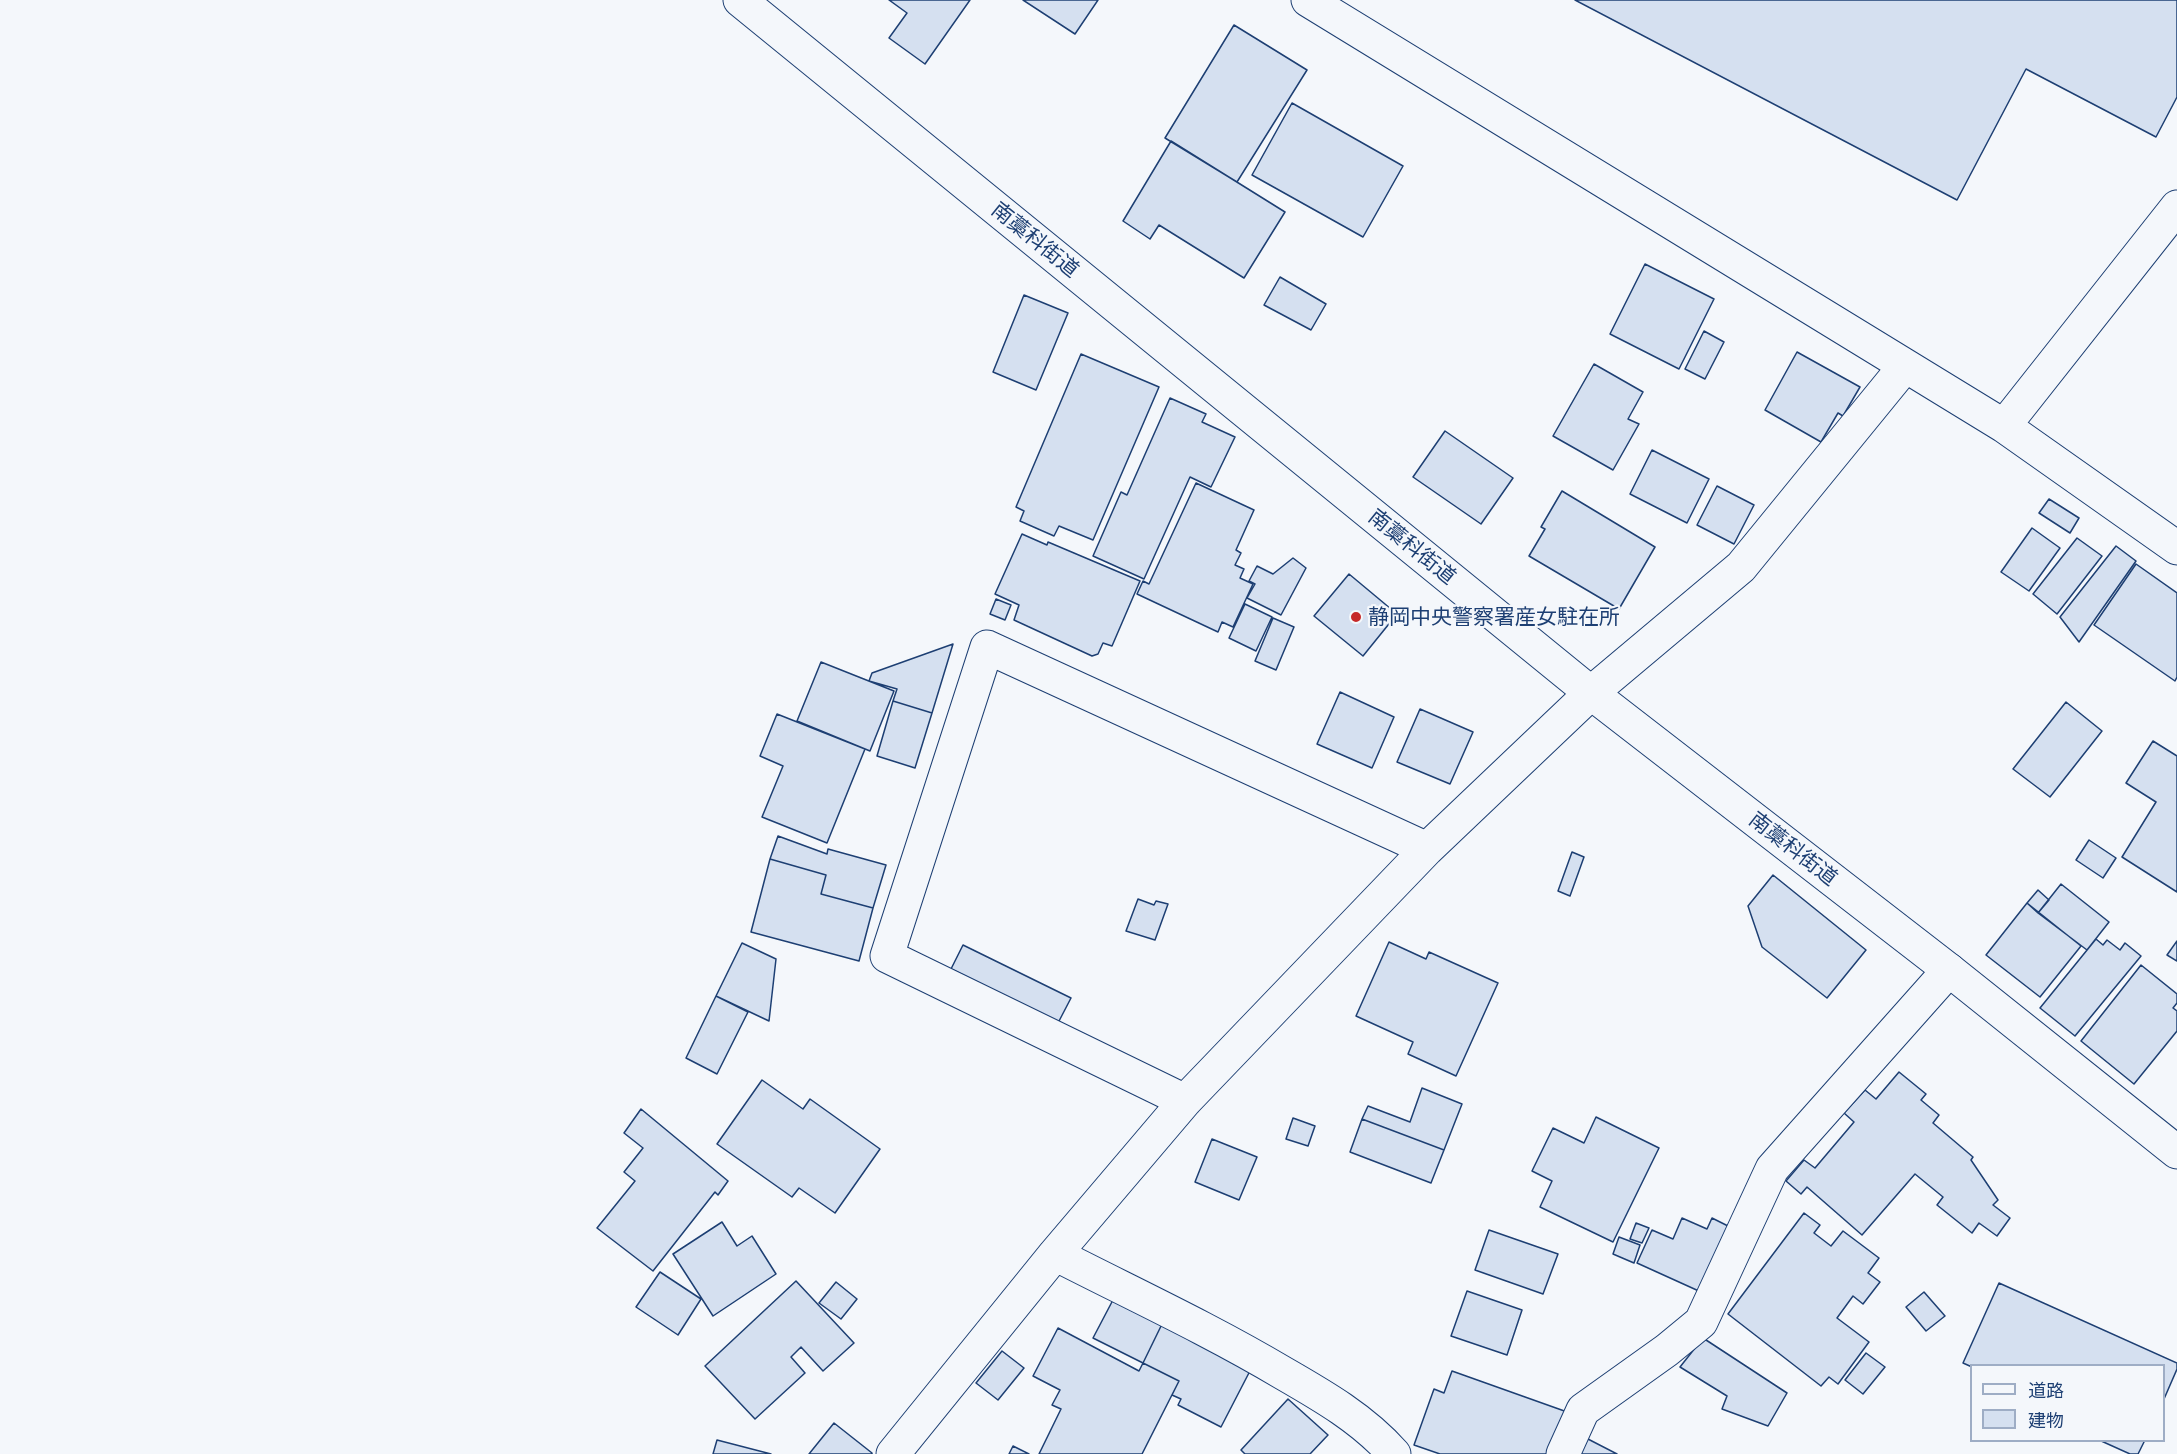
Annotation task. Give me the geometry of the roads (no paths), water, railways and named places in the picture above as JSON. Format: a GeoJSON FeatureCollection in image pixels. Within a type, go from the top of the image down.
{"type":"FeatureCollection","features":[{"type":"Feature","properties":{"kind":"street"},"geometry":{"type":"LineString","coordinates":[[1308,0],[2004,426],[2177,548]]}},
{"type":"Feature","properties":{"kind":"street","name":"南藁科街道"},"geometry":{"type":"LineString","coordinates":[[753,4],[1591,693],[1949,970],[2177,1152]]}},
{"type":"Feature","properties":{"kind":"street"},"geometry":{"type":"LineString","coordinates":[[2004,426],[2177,207]]}},
{"type":"Feature","properties":{"kind":"street"},"geometry":{"type":"LineString","coordinates":[[893,1454],[1055,1254],[1185,1101],[1427,849],[1591,693],[1741,567],[1905,366]]}},
{"type":"Feature","properties":{"kind":"street"},"geometry":{"type":"LineString","coordinates":[[1185,1101],[887,956],[987,647],[1427,849]]}},
{"type":"Feature","properties":{"kind":"street"},"geometry":{"type":"LineString","coordinates":[[1563,1454],[1583,1410],[1667,1350],[1701,1322],[1772,1169],[1949,970]]}},
{"type":"Feature","properties":{"kind":"street"},"geometry":{"type":"LineString","coordinates":[[1055,1254],[1244,1350],[1337,1404],[1394,1454]]}},
{"type":"Feature","properties":{"kind":"place","name":"静岡中央警察署産女駐在所"},"geometry":{"type":"Point","coordinates":[1356,617]}}]}
